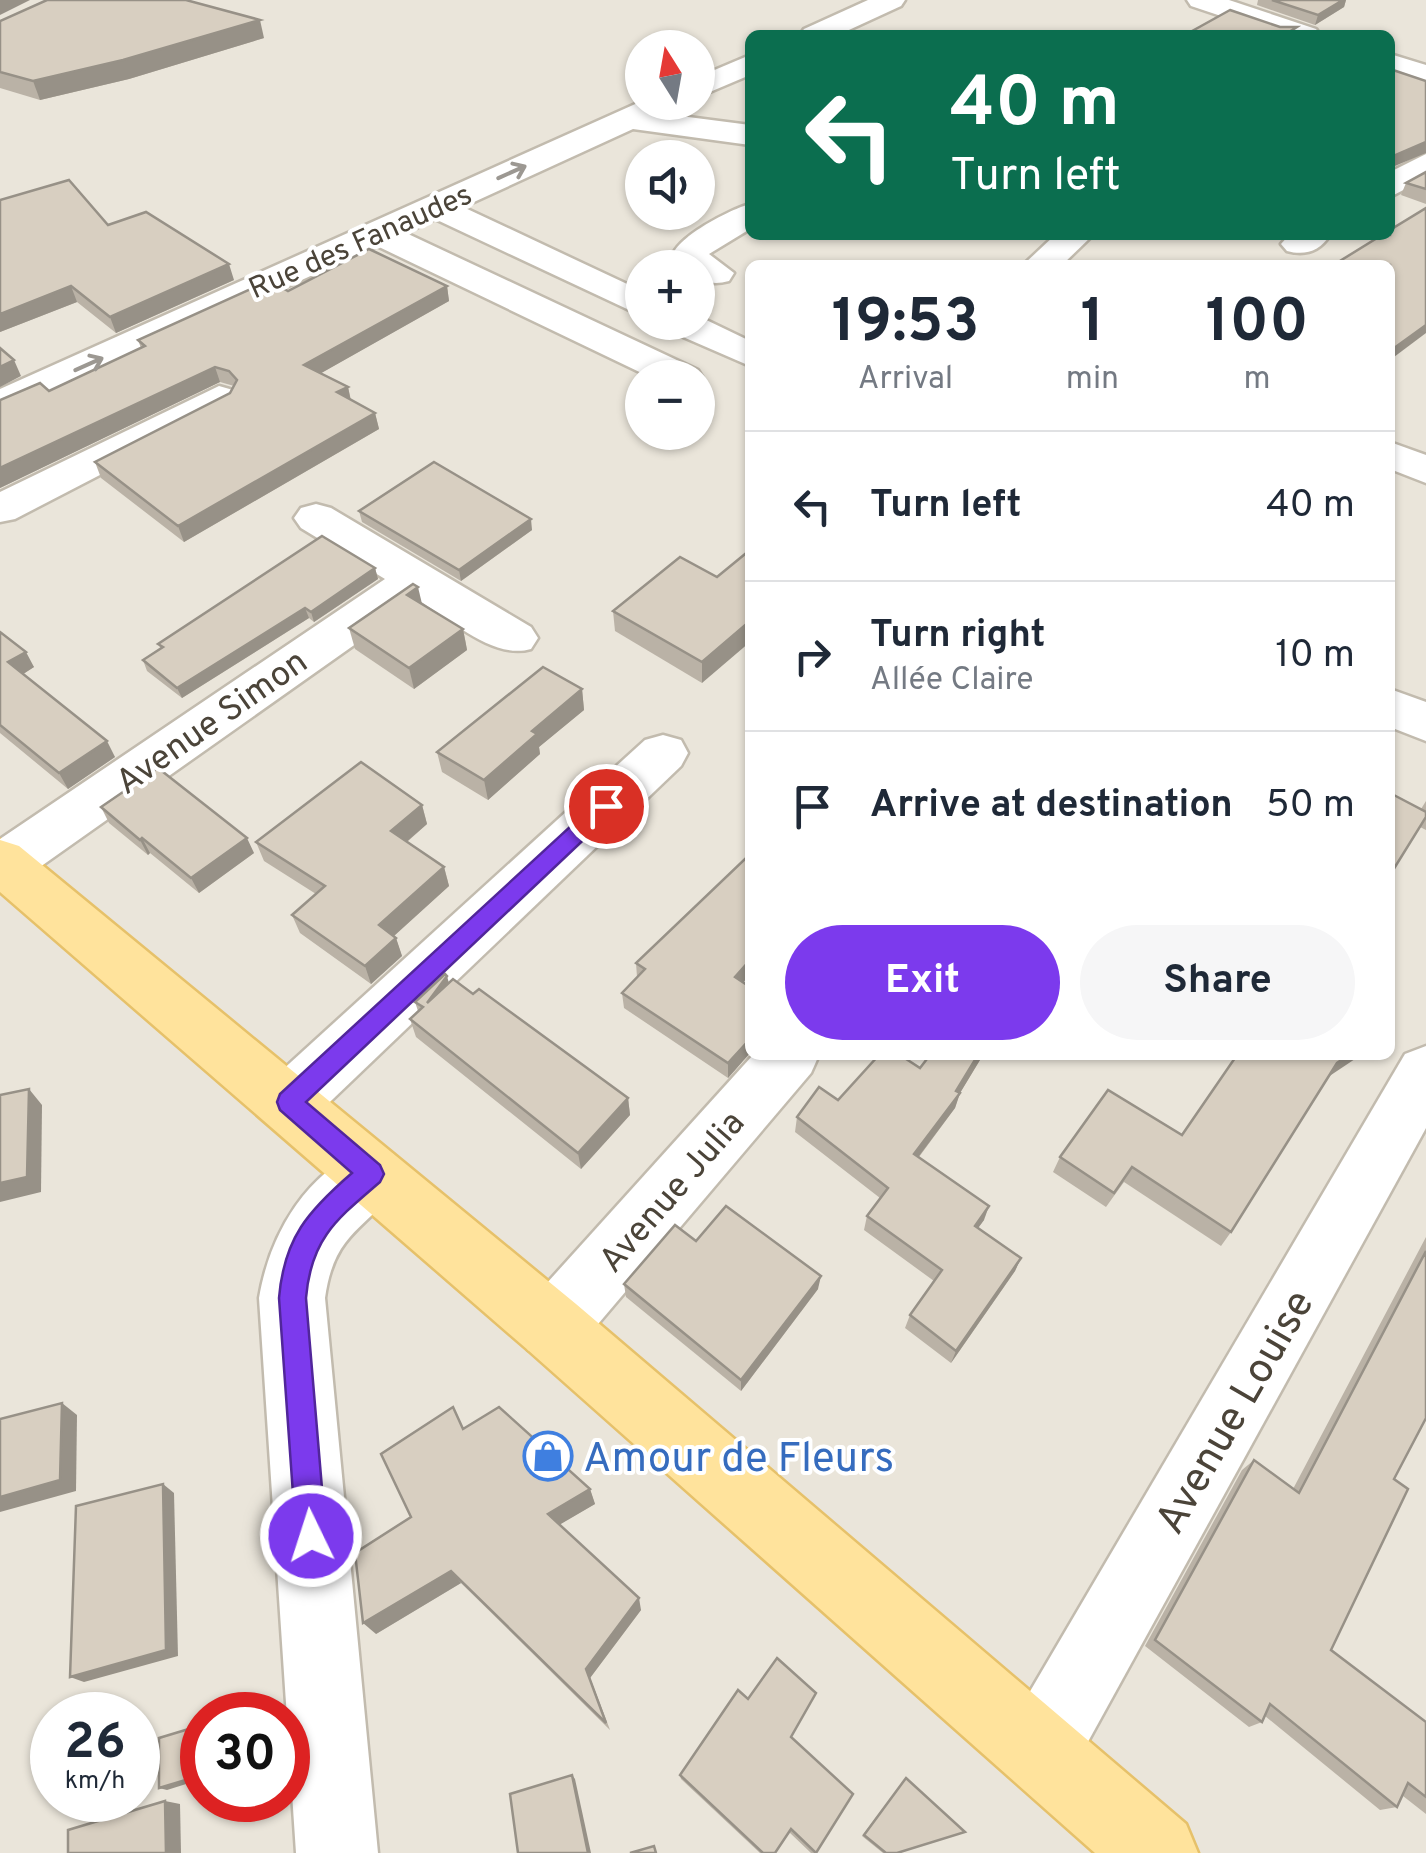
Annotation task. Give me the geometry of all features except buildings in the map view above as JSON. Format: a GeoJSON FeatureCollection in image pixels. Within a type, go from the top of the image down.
{"type":"FeatureCollection","features":[{"type":"Feature","properties":{"kind":"main road"},"geometry":{"type":"LineString","coordinates":[[2,863],[552,1326],[1156,1853]]}},
{"type":"Feature","properties":{"kind":"street"},"geometry":{"type":"LineString","coordinates":[[825,30],[891,0]]}},
{"type":"Feature","properties":{"kind":"street"},"geometry":{"type":"LineString","coordinates":[[1201,0],[1291,30]]}},
{"type":"Feature","properties":{"kind":"street"},"geometry":{"type":"LineString","coordinates":[[715,80],[745,66]]}},
{"type":"Feature","properties":{"kind":"street","name":"Rue des Fanaudes"},"geometry":{"type":"LineString","coordinates":[[0,404],[626,120]]}},
{"type":"Feature","properties":{"kind":"street"},"geometry":{"type":"LineString","coordinates":[[644,120],[745,134]]}},
{"type":"Feature","properties":{"kind":"street"},"geometry":{"type":"LineString","coordinates":[[436,207],[625,297]]}},
{"type":"Feature","properties":{"kind":"street"},"geometry":{"type":"LineString","coordinates":[[716,274],[690,258],[690,251],[745,217]]}},
{"type":"Feature","properties":{"kind":"street"},"geometry":{"type":"LineString","coordinates":[[378,233],[647,360]]}},
{"type":"Feature","properties":{"kind":"street"},"geometry":{"type":"LineString","coordinates":[[1048,260],[1070,240]]}},
{"type":"Feature","properties":{"kind":"street"},"geometry":{"type":"LineString","coordinates":[[0,509],[219,398]]}},
{"type":"Feature","properties":{"kind":"street"},"geometry":{"type":"LineString","coordinates":[[1395,456],[1426,470]]}},
{"type":"Feature","properties":{"kind":"street"},"geometry":{"type":"LineString","coordinates":[[316,518],[515,638]]}},
{"type":"Feature","properties":{"kind":"street","name":"Avenue Simon"},"geometry":{"type":"LineString","coordinates":[[2,863],[418,578]]}},
{"type":"Feature","properties":{"kind":"street"},"geometry":{"type":"LineString","coordinates":[[1395,708],[1426,723]]}},
{"type":"Feature","properties":{"kind":"street"},"geometry":{"type":"LineString","coordinates":[[289,1102],[663,752]]}},
{"type":"Feature","properties":{"kind":"street","name":"Avenue Julia"},"geometry":{"type":"LineString","coordinates":[[552,1326],[786,1060]]}},
{"type":"Feature","properties":{"kind":"street","name":"Avenue Louise"},"geometry":{"type":"LineString","coordinates":[[1040,1750],[1426,1072]]}},
{"type":"Feature","properties":{"kind":"street"},"geometry":{"type":"LineString","coordinates":[[337,1853],[292,1298],[295,1268],[306,1240],[324,1214],[371,1174]]}},
{"type":"Feature","properties":{"kind":"shaded area"},"geometry":{"type":"Polygon","coordinates":[[[0,0],[1426,0],[1426,1853],[0,1853],[0,0]]]}},
{"type":"Feature","properties":{"kind":"place","name":"Amour de Fleurs"},"geometry":{"type":"Point","coordinates":[548,1456]}},
{"type":"Feature","properties":{"kind":"route"},"geometry":{"type":"LineString","coordinates":[[311,1536],[292,1298],[295,1268],[306,1240],[324,1214],[371,1174],[289,1102],[606,806]]}}]}
